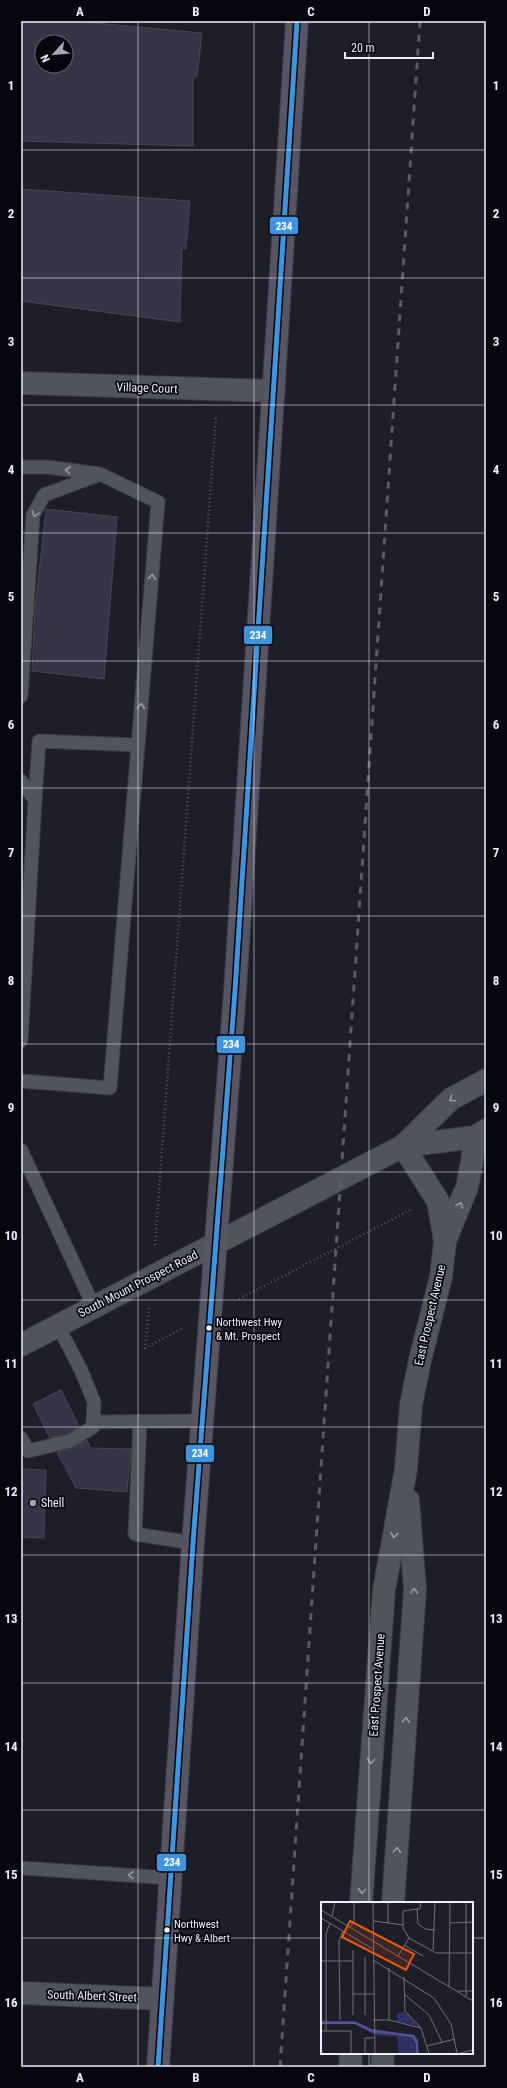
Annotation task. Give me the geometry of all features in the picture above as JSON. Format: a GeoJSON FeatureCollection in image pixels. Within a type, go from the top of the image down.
{"type":"FeatureCollection","features":[{"type":"Feature","properties":{"kind":"main road"},"geometry":{"type":"LineString","coordinates":[[158,2067],[193,1543],[217,1243],[274,391],[297,21]]}},
{"type":"Feature","properties":{"kind":"street","name":"Village Court"},"geometry":{"type":"LineString","coordinates":[[21,383],[274,391]]}},
{"type":"Feature","properties":{"kind":"street","name":"South Mount Prospect Road"},"geometry":{"type":"LineString","coordinates":[[21,1345],[403,1146],[450,1099],[486,1080]]}},
{"type":"Feature","properties":{"kind":"street","name":"South Mount Prospect Road"},"geometry":{"type":"LineString","coordinates":[[403,1146],[480,1133]]}},
{"type":"Feature","properties":{"kind":"street"},"geometry":{"type":"LineString","coordinates":[[445,1241],[467,1188],[480,1133]]}},
{"type":"Feature","properties":{"kind":"street","name":"East Prospect Avenue"},"geometry":{"type":"LineString","coordinates":[[361,1902],[384,1590],[406,1469],[411,1406],[420,1360],[441,1277],[445,1241],[438,1201],[403,1146]]}},
{"type":"Feature","properties":{"kind":"street","name":"East Prospect Avenue"},"geometry":{"type":"LineString","coordinates":[[393,1902],[415,1589],[406,1469]]}},
{"type":"Feature","properties":{"kind":"street","name":"South Albert Street"},"geometry":{"type":"LineString","coordinates":[[21,1993],[163,1999]]}},
{"type":"Feature","properties":{"kind":"street"},"geometry":{"type":"LineString","coordinates":[[350,2067],[351,2054]]}},
{"type":"Feature","properties":{"kind":"street"},"geometry":{"type":"LineString","coordinates":[[382,2067],[383,2054]]}},
{"type":"Feature","properties":{"kind":"lane"},"geometry":{"type":"LineString","coordinates":[[21,467],[48,468],[100,474],[158,502],[110,1088],[21,1081]]}},
{"type":"Feature","properties":{"kind":"lane"},"geometry":{"type":"LineString","coordinates":[[21,696],[33,515],[44,495],[100,474]]}},
{"type":"Feature","properties":{"kind":"lane"},"geometry":{"type":"LineString","coordinates":[[21,1041],[34,800],[39,741],[138,745]]}},
{"type":"Feature","properties":{"kind":"lane"},"geometry":{"type":"LineString","coordinates":[[21,781],[34,800]]}},
{"type":"Feature","properties":{"kind":"lane"},"geometry":{"type":"LineString","coordinates":[[21,1150],[25,1171],[94,1307]]}},
{"type":"Feature","properties":{"kind":"lane"},"geometry":{"type":"LineString","coordinates":[[21,1438],[28,1451],[70,1441],[93,1427],[94,1402],[81,1370],[58,1326]]}},
{"type":"Feature","properties":{"kind":"lane"},"geometry":{"type":"LineString","coordinates":[[140,1421],[135,1534],[193,1543]]}},
{"type":"Feature","properties":{"kind":"lane"},"geometry":{"type":"LineString","coordinates":[[93,1422],[203,1421]]}},
{"type":"Feature","properties":{"kind":"lane"},"geometry":{"type":"LineString","coordinates":[[21,1868],[170,1878]]}},
{"type":"Feature","properties":{"kind":"path"},"geometry":{"type":"LineString","coordinates":[[215,421],[156,1226],[145,1348],[402,1214]]}},
{"type":"Feature","properties":{"kind":"building"},"geometry":{"type":"Polygon","coordinates":[[[21,21],[74,21],[202,33],[197,77],[193,77],[193,146],[21,141],[21,21]]]}},
{"type":"Feature","properties":{"kind":"building"},"geometry":{"type":"Polygon","coordinates":[[[21,189],[190,201],[186,249],[182,248],[180,322],[21,301],[21,189]]]}},
{"type":"Feature","properties":{"kind":"building"},"geometry":{"type":"Polygon","coordinates":[[[46,509],[117,517],[104,679],[32,671],[35,609],[46,509]]]}},
{"type":"Feature","properties":{"kind":"building"},"geometry":{"type":"Polygon","coordinates":[[[61,1390],[79,1426],[67,1434],[50,1438],[33,1404],[61,1390]]]}},
{"type":"Feature","properties":{"kind":"building","name":"Shell"},"geometry":{"type":"Polygon","coordinates":[[[87,1440],[90,1448],[131,1449],[127,1492],[76,1488],[57,1452],[72,1449],[87,1440]]]}},
{"type":"Feature","properties":{"kind":"building","name":"Shell"},"geometry":{"type":"Polygon","coordinates":[[[21,1469],[46,1470],[44,1538],[21,1537],[21,1469]]]}},
{"type":"Feature","properties":{"kind":"railway"},"geometry":{"type":"LineString","coordinates":[[280,2067],[420,21]]}},
{"type":"Feature","properties":{"kind":"transit line","name":"234"},"geometry":{"type":"LineString","coordinates":[[158,2067],[193,1543],[235,991],[297,21]]}},
{"type":"Feature","properties":{"kind":"place","name":"Northwest Hwy & Mt. Prospect"},"geometry":{"type":"Point","coordinates":[209,1328]}},
{"type":"Feature","properties":{"kind":"place","name":"Shell"},"geometry":{"type":"Point","coordinates":[33,1503]}},
{"type":"Feature","properties":{"kind":"place","name":"Northwest Hwy & Albert"},"geometry":{"type":"Point","coordinates":[167,1930]}}]}
